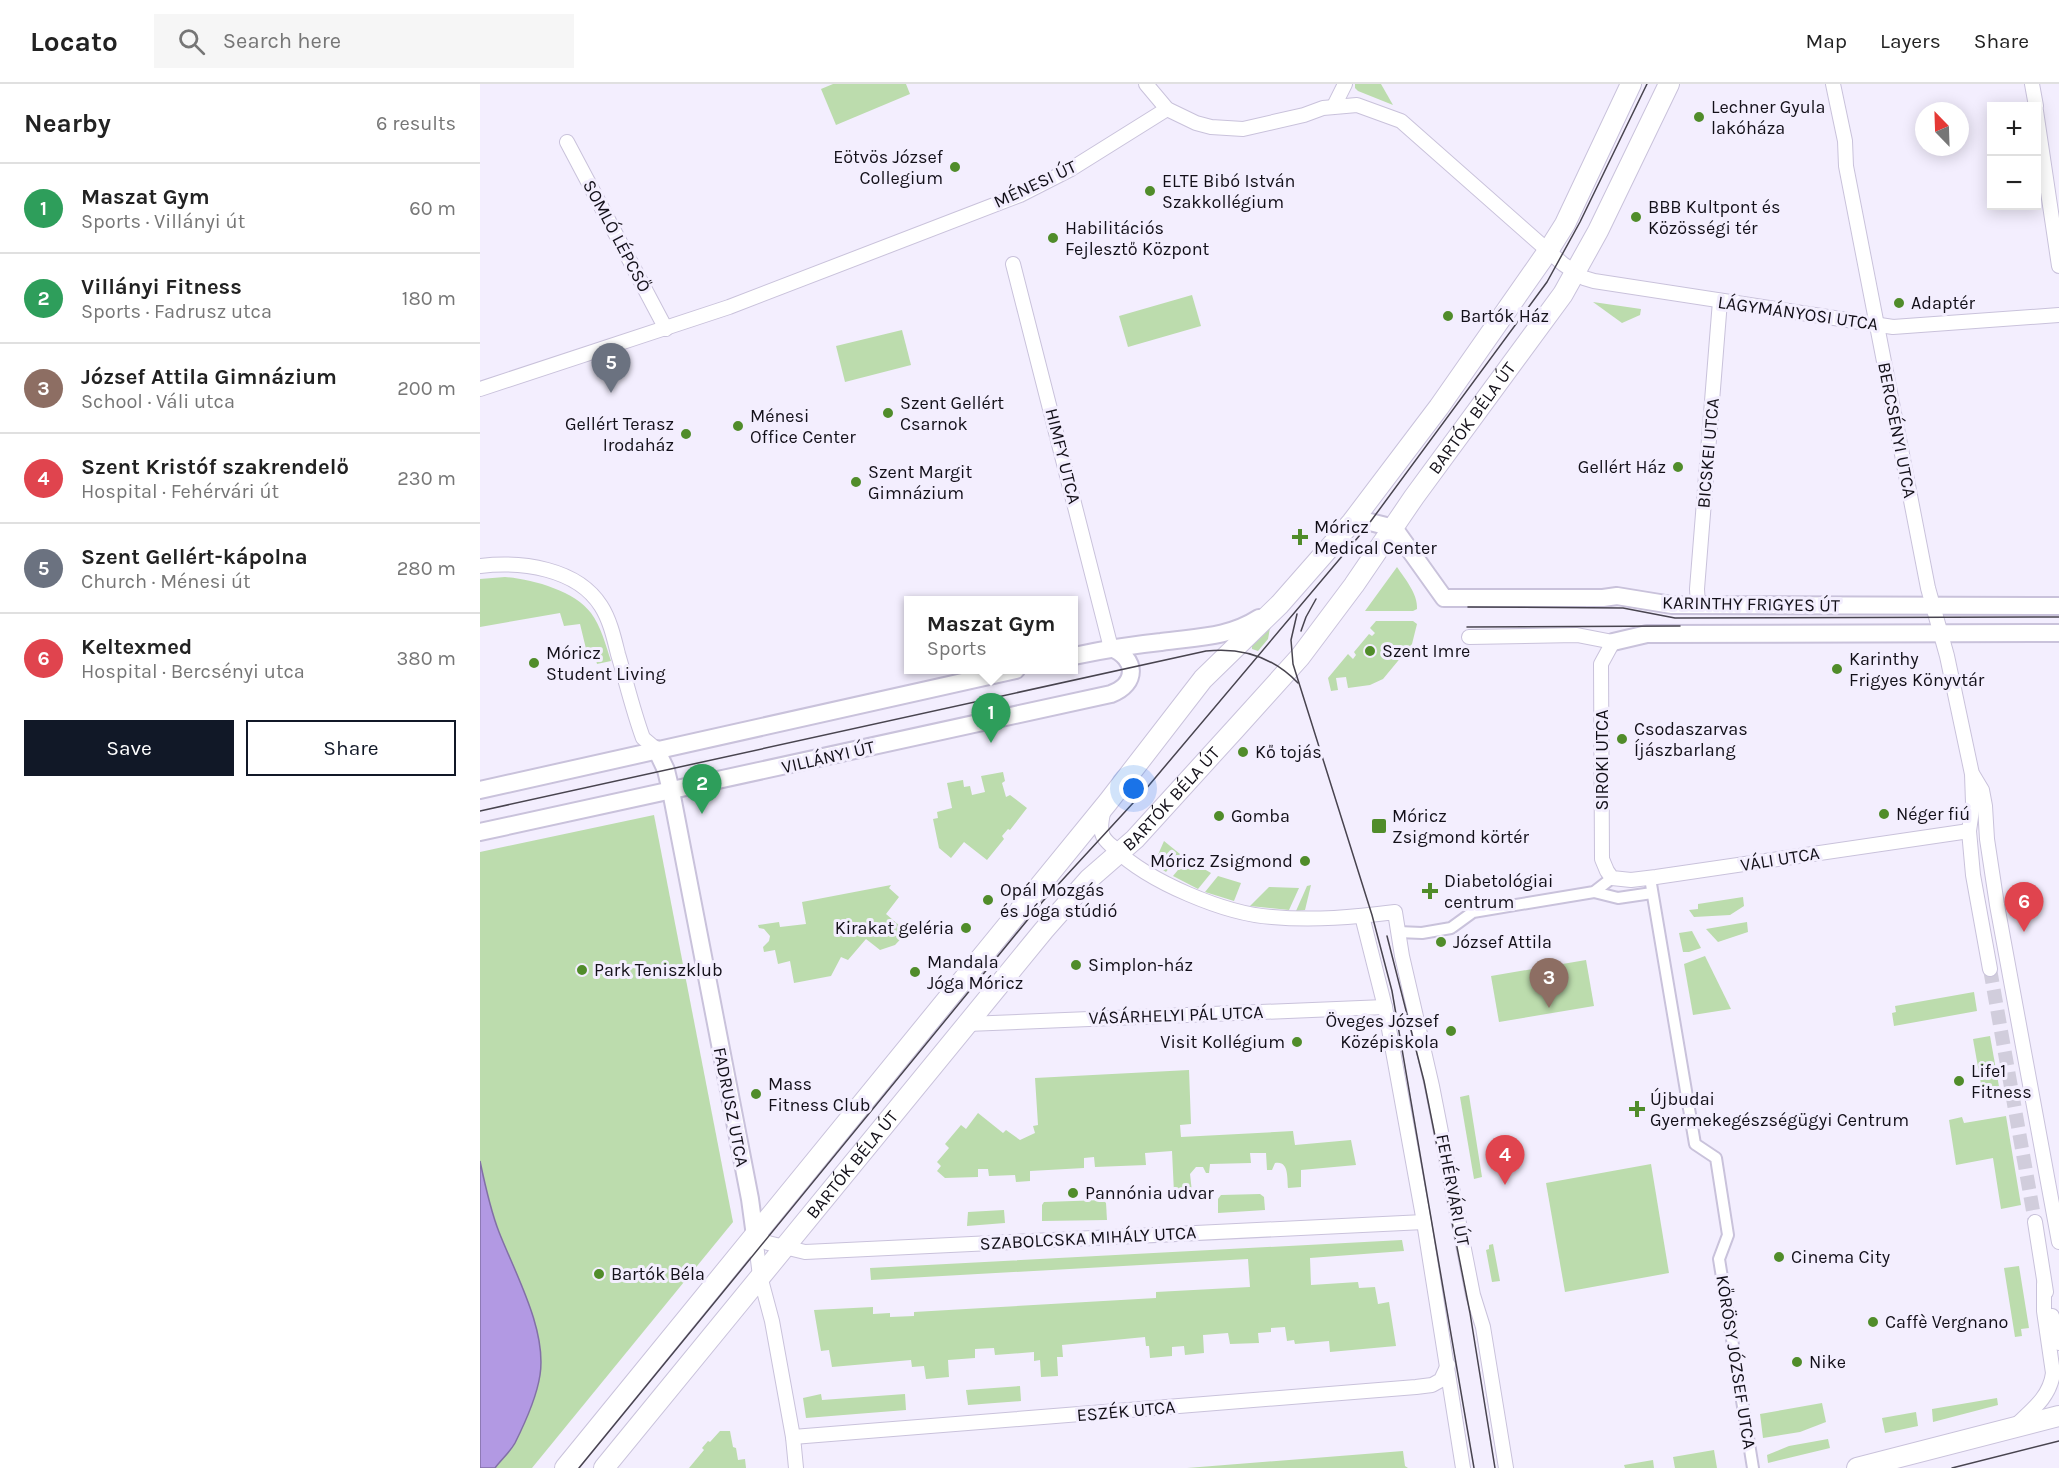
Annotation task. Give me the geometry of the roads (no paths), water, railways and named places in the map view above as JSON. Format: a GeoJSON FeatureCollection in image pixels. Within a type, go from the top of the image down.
{"type":"FeatureCollection","features":[{"type":"Feature","properties":{"kind":"main road","name":"BARTÓK BÉLA ÚT"},"geometry":{"type":"LineString","coordinates":[[565,1468],[1105,807],[1203,679],[1280,604],[1352,522],[1438,407],[1548,251],[1565,224],[1631,84]]}},
{"type":"Feature","properties":{"kind":"main road","name":"BARTÓK BÉLA ÚT"},"geometry":{"type":"LineString","coordinates":[[604,1468],[1074,896],[1166,805],[1300,657],[1563,294],[1576,273],[1670,84]]}},
{"type":"Feature","properties":{"kind":"main road"},"geometry":{"type":"LineString","coordinates":[[1857,1468],[2059,1416]]}},
{"type":"Feature","properties":{"kind":"street"},"geometry":{"type":"LineString","coordinates":[[1146,84],[1167,109],[1211,128],[1243,129],[1334,106],[1357,105],[1401,121],[1548,251]]}},
{"type":"Feature","properties":{"kind":"street"},"geometry":{"type":"LineString","coordinates":[[1334,106],[1345,84]]}},
{"type":"Feature","properties":{"kind":"street","name":"BERCSÉNYI UTCA"},"geometry":{"type":"LineString","coordinates":[[1833,84],[1845,141],[1846,166],[1933,606],[1972,774],[1973,803],[1969,831],[1973,875],[1990,969]]}},
{"type":"Feature","properties":{"kind":"street"},"geometry":{"type":"LineString","coordinates":[[2032,84],[2035,102]]}},
{"type":"Feature","properties":{"kind":"street","name":"MÉNESI ÚT"},"geometry":{"type":"LineString","coordinates":[[480,389],[666,329],[1020,195],[1080,164],[1167,109]]}},
{"type":"Feature","properties":{"kind":"street"},"geometry":{"type":"LineString","coordinates":[[2041,139],[2059,266]]}},
{"type":"Feature","properties":{"kind":"street","name":"SOMLÓ LÉPCSŐ"},"geometry":{"type":"LineString","coordinates":[[567,142],[666,329]]}},
{"type":"Feature","properties":{"kind":"street","name":"LÁGYMÁNYOSI UTCA"},"geometry":{"type":"LineString","coordinates":[[1548,251],[1576,273],[1594,281],[1893,327],[2059,315]]}},
{"type":"Feature","properties":{"kind":"street","name":"HIMFY UTCA"},"geometry":{"type":"LineString","coordinates":[[1013,264],[1111,648]]}},
{"type":"Feature","properties":{"kind":"street","name":"BICSKEI UTCA"},"geometry":{"type":"LineString","coordinates":[[1698,605],[1696,589],[1720,301]]}},
{"type":"Feature","properties":{"kind":"street"},"geometry":{"type":"LineString","coordinates":[[1352,522],[1370,522],[1394,528]]}},
{"type":"Feature","properties":{"kind":"street","name":"KARINTHY FRIGYES ÚT"},"geometry":{"type":"LineString","coordinates":[[1394,528],[1444,598],[1603,598],[1617,596],[1672,605],[2059,606]]}},
{"type":"Feature","properties":{"kind":"street"},"geometry":{"type":"LineString","coordinates":[[480,566],[521,564],[558,573],[600,604],[609,624],[643,738],[656,749]]}},
{"type":"Feature","properties":{"kind":"street"},"geometry":{"type":"LineString","coordinates":[[1078,655],[1111,648],[1221,635],[1244,627],[1280,604]]}},
{"type":"Feature","properties":{"kind":"street","name":"KARINTHY FRIGYES ÚT"},"geometry":{"type":"LineString","coordinates":[[1468,637],[1577,635],[1613,642],[1647,634],[2059,633]]}},
{"type":"Feature","properties":{"kind":"street","name":"SIROKI UTCA"},"geometry":{"type":"LineString","coordinates":[[1612,878],[1602,858],[1601,664],[1613,642]]}},
{"type":"Feature","properties":{"kind":"street","name":"VILLÁNYI ÚT"},"geometry":{"type":"LineString","coordinates":[[480,832],[1106,696],[1128,684],[1131,675],[1125,655],[1111,648]]}},
{"type":"Feature","properties":{"kind":"street"},"geometry":{"type":"LineString","coordinates":[[480,790],[994,674]]}},
{"type":"Feature","properties":{"kind":"street","name":"FADRUSZ UTCA"},"geometry":{"type":"LineString","coordinates":[[656,749],[666,770],[750,1199],[760,1276],[772,1321],[793,1437],[796,1468]]}},
{"type":"Feature","properties":{"kind":"street","name":"BERCSÉNYI UTCA"},"geometry":{"type":"LineString","coordinates":[[1972,774],[1982,790],[1997,905],[2059,1242]]}},
{"type":"Feature","properties":{"kind":"street"},"geometry":{"type":"LineString","coordinates":[[1105,807],[1101,821],[1102,835],[1133,864],[1163,882],[1231,908],[1269,917],[1306,919],[1362,916],[1385,1007]]}},
{"type":"Feature","properties":{"kind":"street","name":"VÁLI UTCA"},"geometry":{"type":"LineString","coordinates":[[1612,878],[1631,880],[1650,878],[1969,831]]}},
{"type":"Feature","properties":{"kind":"street"},"geometry":{"type":"LineString","coordinates":[[1594,892],[1612,878]]}},
{"type":"Feature","properties":{"kind":"street","name":"KŐRÖSY JÓZSEF UTCA"},"geometry":{"type":"LineString","coordinates":[[1650,878],[1695,1144],[1716,1158],[1722,1186],[1728,1235],[1719,1259],[1753,1468]]}},
{"type":"Feature","properties":{"kind":"street"},"geometry":{"type":"LineString","coordinates":[[1398,932],[1422,933],[1451,928],[1473,912],[1594,892],[1618,898],[1652,893]]}},
{"type":"Feature","properties":{"kind":"street","name":"FEHÉRVÁRI ÚT"},"geometry":{"type":"LineString","coordinates":[[1362,916],[1395,912],[1402,956],[1435,1097],[1473,1294],[1483,1327],[1506,1468]]}},
{"type":"Feature","properties":{"kind":"street","name":"FEHÉRVÁRI ÚT"},"geometry":{"type":"LineString","coordinates":[[1385,1007],[1424,1222],[1463,1468]]}},
{"type":"Feature","properties":{"kind":"street","name":"VÁSÁRHELYI PÁL UTCA"},"geometry":{"type":"LineString","coordinates":[[967,1024],[1385,1007]]}},
{"type":"Feature","properties":{"kind":"street","name":"SZABOLCSKA MIHÁLY UTCA"},"geometry":{"type":"LineString","coordinates":[[755,1236],[764,1241],[805,1252],[1424,1222]]}},
{"type":"Feature","properties":{"kind":"street"},"geometry":{"type":"LineString","coordinates":[[2035,1222],[2044,1284],[2059,1343]]}},
{"type":"Feature","properties":{"kind":"street"},"geometry":{"type":"LineString","coordinates":[[2013,1428],[2039,1404],[2052,1383],[2053,1373],[2044,1311],[2044,1284]]}},
{"type":"Feature","properties":{"kind":"street","name":"ESZÉK UTCA"},"geometry":{"type":"LineString","coordinates":[[793,1437],[1416,1387],[1432,1385],[1441,1380],[1448,1365]]}},
{"type":"Feature","properties":{"kind":"tunnel"},"geometry":{"type":"LineString","coordinates":[[1990,969],[2035,1222]]}},
{"type":"Feature","properties":{"kind":"tram line"},"geometry":{"type":"LineString","coordinates":[[579,1468],[1043,901],[1145,790],[1365,529],[1547,282],[1580,222],[1647,84]]}},
{"type":"Feature","properties":{"kind":"tram line"},"geometry":{"type":"LineString","coordinates":[[1301,631],[1316,599]]}},
{"type":"Feature","properties":{"kind":"tram line"},"geometry":{"type":"LineString","coordinates":[[1468,607],[1623,608],[1675,618],[2059,617]]}},
{"type":"Feature","properties":{"kind":"tram line"},"geometry":{"type":"LineString","coordinates":[[1297,614],[1291,640],[1293,664],[1372,915],[1392,991],[1474,1468]]}},
{"type":"Feature","properties":{"kind":"tram line"},"geometry":{"type":"LineString","coordinates":[[1467,627],[1680,626]]}},
{"type":"Feature","properties":{"kind":"tram line"},"geometry":{"type":"LineString","coordinates":[[480,811],[1206,651],[1232,651],[1256,656],[1278,666],[1298,683]]}},
{"type":"Feature","properties":{"kind":"tram line"},"geometry":{"type":"LineString","coordinates":[[1387,936],[1424,1081],[1470,1313],[1495,1468]]}},
{"type":"Feature","properties":{"kind":"tram line"},"geometry":{"type":"LineString","coordinates":[[1952,1468],[2059,1441]]}},
{"type":"Feature","properties":{"kind":"place","name":"Lechner Gyula lakóháza"},"geometry":{"type":"Point","coordinates":[1699,117]}},
{"type":"Feature","properties":{"kind":"place","name":"Eötvös József Collegium"},"geometry":{"type":"Point","coordinates":[955,167]}},
{"type":"Feature","properties":{"kind":"place","name":"ELTE Bibó István Szakkollégium"},"geometry":{"type":"Point","coordinates":[1150,191]}},
{"type":"Feature","properties":{"kind":"place","name":"BBB Kultpont és Közösségi tér"},"geometry":{"type":"Point","coordinates":[1636,217]}},
{"type":"Feature","properties":{"kind":"place","name":"Habilitációs Fejlesztő Központ"},"geometry":{"type":"Point","coordinates":[1053,238]}},
{"type":"Feature","properties":{"kind":"place","name":"Adaptér"},"geometry":{"type":"Point","coordinates":[1899,303]}},
{"type":"Feature","properties":{"kind":"place","name":"Bartók Ház"},"geometry":{"type":"Point","coordinates":[1448,316]}},
{"type":"Feature","properties":{"kind":"place","name":"Szent Gellért-kápolna"},"geometry":{"type":"Point","coordinates":[611,393]}},
{"type":"Feature","properties":{"kind":"place","name":"Szent Gellért Csarnok"},"geometry":{"type":"Point","coordinates":[888,413]}},
{"type":"Feature","properties":{"kind":"place","name":"Ménesi Office Center"},"geometry":{"type":"Point","coordinates":[738,426]}},
{"type":"Feature","properties":{"kind":"place","name":"Gellért Terasz Irodaház"},"geometry":{"type":"Point","coordinates":[686,434]}},
{"type":"Feature","properties":{"kind":"place","name":"Gellért Ház"},"geometry":{"type":"Point","coordinates":[1678,467]}},
{"type":"Feature","properties":{"kind":"place","name":"Szent Margit Gimnázium"},"geometry":{"type":"Point","coordinates":[856,482]}},
{"type":"Feature","properties":{"kind":"place","name":"Móricz Medical Center"},"geometry":{"type":"Point","coordinates":[1300,537]}},
{"type":"Feature","properties":{"kind":"place","name":"Szent Imre"},"geometry":{"type":"Point","coordinates":[1370,651]}},
{"type":"Feature","properties":{"kind":"place","name":"Móricz Student Living"},"geometry":{"type":"Point","coordinates":[534,663]}},
{"type":"Feature","properties":{"kind":"place","name":"Karinthy Frigyes Könyvtár"},"geometry":{"type":"Point","coordinates":[1837,669]}},
{"type":"Feature","properties":{"kind":"place","name":"Csodaszarvas Íjászbarlang"},"geometry":{"type":"Point","coordinates":[1622,739]}},
{"type":"Feature","properties":{"kind":"place","name":"Maszat Gym"},"geometry":{"type":"Point","coordinates":[991,743]}},
{"type":"Feature","properties":{"kind":"place","name":"Kő tojás"},"geometry":{"type":"Point","coordinates":[1243,752]}},
{"type":"Feature","properties":{"kind":"place","name":"Villányi Fitness"},"geometry":{"type":"Point","coordinates":[702,814]}},
{"type":"Feature","properties":{"kind":"place","name":"Néger fiú"},"geometry":{"type":"Point","coordinates":[1884,814]}},
{"type":"Feature","properties":{"kind":"place","name":"Gomba"},"geometry":{"type":"Point","coordinates":[1219,816]}},
{"type":"Feature","properties":{"kind":"place","name":"Móricz Zsigmond körtér"},"geometry":{"type":"Point","coordinates":[1379,826]}},
{"type":"Feature","properties":{"kind":"place","name":"Móricz Zsigmond"},"geometry":{"type":"Point","coordinates":[1305,861]}},
{"type":"Feature","properties":{"kind":"place","name":"Diabetológiai centrum"},"geometry":{"type":"Point","coordinates":[1430,891]}},
{"type":"Feature","properties":{"kind":"place","name":"Opál Mozgás és Jóga stúdió"},"geometry":{"type":"Point","coordinates":[988,900]}},
{"type":"Feature","properties":{"kind":"place","name":"Kirakat geléria"},"geometry":{"type":"Point","coordinates":[966,928]}},
{"type":"Feature","properties":{"kind":"place","name":"Keltexmed"},"geometry":{"type":"Point","coordinates":[2024,932]}},
{"type":"Feature","properties":{"kind":"place","name":"József Attila"},"geometry":{"type":"Point","coordinates":[1441,942]}},
{"type":"Feature","properties":{"kind":"place","name":"Simplon-ház"},"geometry":{"type":"Point","coordinates":[1076,965]}},
{"type":"Feature","properties":{"kind":"place","name":"Park Teniszklub"},"geometry":{"type":"Point","coordinates":[582,970]}},
{"type":"Feature","properties":{"kind":"place","name":"Mandala Jóga Móricz"},"geometry":{"type":"Point","coordinates":[915,972]}},
{"type":"Feature","properties":{"kind":"place","name":"József Attila Gimnázium"},"geometry":{"type":"Point","coordinates":[1549,1008]}},
{"type":"Feature","properties":{"kind":"place","name":"Öveges József Középiskola"},"geometry":{"type":"Point","coordinates":[1451,1031]}},
{"type":"Feature","properties":{"kind":"place","name":"Visit Kollégium"},"geometry":{"type":"Point","coordinates":[1297,1042]}},
{"type":"Feature","properties":{"kind":"place","name":"Life1 Fitness"},"geometry":{"type":"Point","coordinates":[1959,1081]}},
{"type":"Feature","properties":{"kind":"place","name":"Mass Fitness Club"},"geometry":{"type":"Point","coordinates":[756,1094]}},
{"type":"Feature","properties":{"kind":"place","name":"Újbudai Gyermekegészségügyi Centrum"},"geometry":{"type":"Point","coordinates":[1637,1109]}},
{"type":"Feature","properties":{"kind":"place","name":"Szent Kristóf szakrendelő"},"geometry":{"type":"Point","coordinates":[1505,1185]}},
{"type":"Feature","properties":{"kind":"place","name":"Pannónia udvar"},"geometry":{"type":"Point","coordinates":[1073,1193]}},
{"type":"Feature","properties":{"kind":"place","name":"Cinema City"},"geometry":{"type":"Point","coordinates":[1779,1257]}},
{"type":"Feature","properties":{"kind":"place","name":"Bartók Béla"},"geometry":{"type":"Point","coordinates":[599,1274]}},
{"type":"Feature","properties":{"kind":"place","name":"Caffè Vergnano"},"geometry":{"type":"Point","coordinates":[1873,1322]}},
{"type":"Feature","properties":{"kind":"place","name":"Nike"},"geometry":{"type":"Point","coordinates":[1797,1362]}}]}
